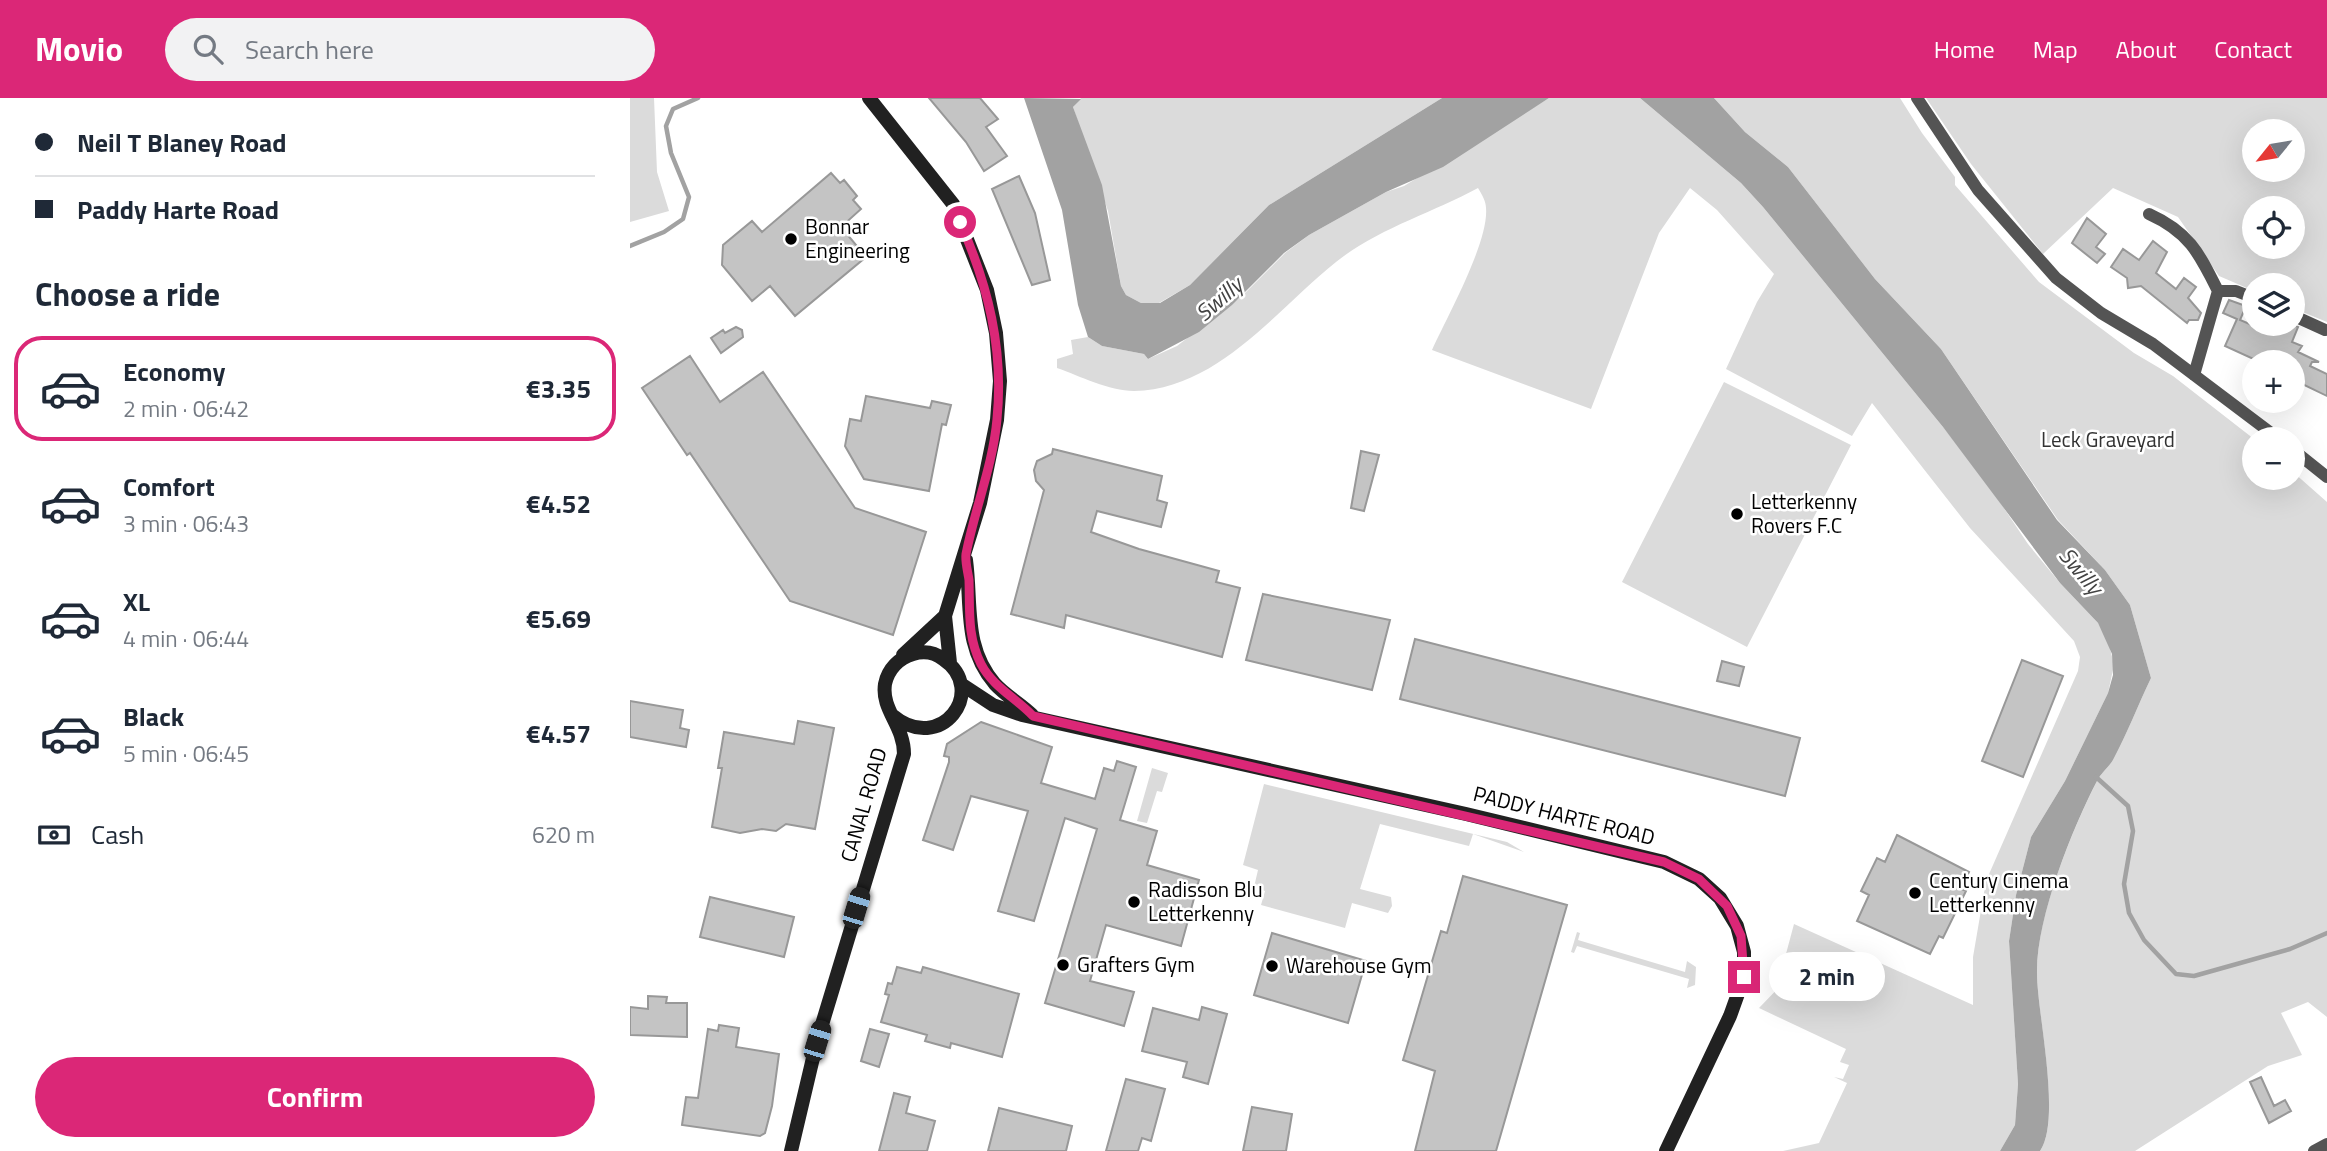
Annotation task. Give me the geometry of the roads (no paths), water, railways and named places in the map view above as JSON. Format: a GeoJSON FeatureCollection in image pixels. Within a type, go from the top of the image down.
{"type":"FeatureCollection","features":[{"type":"Feature","properties":{"kind":"main road"},"geometry":{"type":"LineString","coordinates":[[869,98],[953,204],[987,290],[997,345],[1000,381],[991,462],[966,557],[945,616],[950,663],[961,684],[956,711],[941,725],[918,729],[892,715],[886,704],[886,682],[900,659],[945,616]]}},
{"type":"Feature","properties":{"kind":"main road"},"geometry":{"type":"LineString","coordinates":[[966,557],[968,623],[980,662],[996,685],[1033,716]]}},
{"type":"Feature","properties":{"kind":"main road"},"geometry":{"type":"LineString","coordinates":[[900,659],[918,652],[929,652],[950,663]]}},
{"type":"Feature","properties":{"kind":"main road","name":"PADDY HARTE ROAD"},"geometry":{"type":"LineString","coordinates":[[961,684],[993,705],[1033,716],[1664,862],[1699,879],[1720,898],[1737,926],[1744,952],[1744,977],[1730,1016],[1666,1151]]}},
{"type":"Feature","properties":{"kind":"main road","name":"CANAL ROAD"},"geometry":{"type":"LineString","coordinates":[[791,1151],[817,1041],[901,768],[902,732],[892,715]]}},
{"type":"Feature","properties":{"kind":"street"},"geometry":{"type":"LineString","coordinates":[[1917,98],[1978,190],[2056,278],[2101,313],[2153,344],[2263,427]]}},
{"type":"Feature","properties":{"kind":"street"},"geometry":{"type":"LineString","coordinates":[[2149,214],[2172,225],[2187,237],[2218,291],[2194,375]]}},
{"type":"Feature","properties":{"kind":"street"},"geometry":{"type":"LineString","coordinates":[[2218,291],[2242,293]]}},
{"type":"Feature","properties":{"kind":"street"},"geometry":{"type":"LineString","coordinates":[[2305,322],[2325,330]]}},
{"type":"Feature","properties":{"kind":"street"},"geometry":{"type":"LineString","coordinates":[[2305,459],[2327,477]]}},
{"type":"Feature","properties":{"kind":"street"},"geometry":{"type":"LineString","coordinates":[[2314,1151],[2327,1144]]}},
{"type":"Feature","properties":{"kind":"water","name":"Swilly"},"geometry":{"type":"Polygon","coordinates":[[[1024,98],[1081,99],[1073,107],[1102,185],[1121,286],[1126,295],[1141,303],[1160,303],[1190,285],[1269,205],[1442,98],[1549,98],[1443,167],[1386,192],[1309,235],[1284,253],[1232,305],[1199,332],[1148,359],[1144,354],[1102,346],[1088,337],[1078,305],[1062,210],[1024,98]]]}},
{"type":"Feature","properties":{"kind":"water","name":"Swilly"},"geometry":{"type":"Polygon","coordinates":[[[1640,98],[1714,98],[1745,132],[1788,167],[1875,279],[1941,349],[2057,520],[2105,570],[2130,605],[2151,678],[2118,750],[2097,781],[2077,824],[2049,901],[2038,951],[2038,991],[2049,1091],[2046,1136],[2040,1151],[2000,1151],[2015,1125],[2018,1084],[2009,941],[2016,895],[2031,837],[2065,781],[2108,693],[2113,675],[2112,654],[2098,623],[2060,583],[1943,427],[1763,207],[1741,183],[1640,98]]]}},
{"type":"Feature","properties":{"kind":"waterway"},"geometry":{"type":"LineString","coordinates":[[630,246],[664,232],[683,219],[689,197],[671,153],[666,126],[673,109],[698,98]]}},
{"type":"Feature","properties":{"kind":"waterway"},"geometry":{"type":"LineString","coordinates":[[2096,777],[2128,806],[2133,831],[2124,884],[2129,913],[2144,940],[2176,974],[2194,976],[2290,949],[2327,933]]}},
{"type":"Feature","properties":{"kind":"place","name":"Bonnar Engineering"},"geometry":{"type":"Point","coordinates":[791,239]}},
{"type":"Feature","properties":{"kind":"place","name":"Letterkenny Rovers F.C"},"geometry":{"type":"Point","coordinates":[1737,514]}},
{"type":"Feature","properties":{"kind":"place","name":"Century Cinema Letterkenny"},"geometry":{"type":"Point","coordinates":[1915,893]}},
{"type":"Feature","properties":{"kind":"place","name":"Radisson Blu Letterkenny"},"geometry":{"type":"Point","coordinates":[1134,902]}},
{"type":"Feature","properties":{"kind":"place","name":"Grafters Gym"},"geometry":{"type":"Point","coordinates":[1063,965]}},
{"type":"Feature","properties":{"kind":"place","name":"Warehouse Gym"},"geometry":{"type":"Point","coordinates":[1272,966]}},
{"type":"Feature","properties":{"kind":"park label","name":"Leck Graveyard"},"geometry":{"type":"Point","coordinates":[2108,440]}}]}
